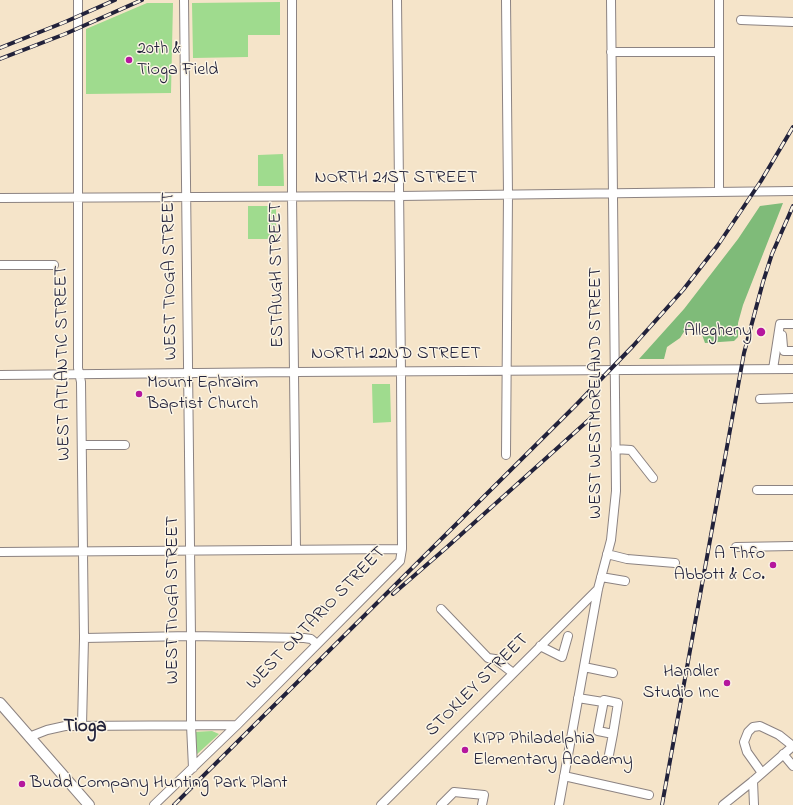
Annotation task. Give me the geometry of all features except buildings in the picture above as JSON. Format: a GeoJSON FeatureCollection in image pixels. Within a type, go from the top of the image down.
{"type":"FeatureCollection","features":[{"type":"Feature","properties":{"kind":"main road"},"geometry":{"type":"LineString","coordinates":[[0,703],[89,805]]}},
{"type":"Feature","properties":{"kind":"street","name":"WEST ATLANTIC STREET"},"geometry":{"type":"LineString","coordinates":[[78,0],[78,368],[81,382],[84,638],[82,726]]}},
{"type":"Feature","properties":{"kind":"street","name":"WEST TIOGA STREET"},"geometry":{"type":"LineString","coordinates":[[184,0],[191,725],[193,768]]}},
{"type":"Feature","properties":{"kind":"street","name":"ESTAUGH STREET"},"geometry":{"type":"LineString","coordinates":[[292,0],[292,196],[296,550]]}},
{"type":"Feature","properties":{"kind":"street","name":"WEST ONTARIO STREET"},"geometry":{"type":"LineString","coordinates":[[154,805],[237,725],[400,561],[402,549],[397,0]]}},
{"type":"Feature","properties":{"kind":"street"},"geometry":{"type":"LineString","coordinates":[[506,0],[508,194],[506,455]]}},
{"type":"Feature","properties":{"kind":"street","name":"WEST WESTMORELAND STREET"},"geometry":{"type":"LineString","coordinates":[[559,805],[598,589],[611,540],[616,491],[611,0]]}},
{"type":"Feature","properties":{"kind":"street"},"geometry":{"type":"LineString","coordinates":[[719,0],[719,192]]}},
{"type":"Feature","properties":{"kind":"street"},"geometry":{"type":"LineString","coordinates":[[741,20],[793,22]]}},
{"type":"Feature","properties":{"kind":"street"},"geometry":{"type":"LineString","coordinates":[[611,52],[718,52]]}},
{"type":"Feature","properties":{"kind":"street","name":"NORTH 21ST STREET"},"geometry":{"type":"LineString","coordinates":[[0,198],[399,196],[793,191]]}},
{"type":"Feature","properties":{"kind":"street"},"geometry":{"type":"LineString","coordinates":[[0,265],[54,265]]}},
{"type":"Feature","properties":{"kind":"street"},"geometry":{"type":"LineString","coordinates":[[773,369],[780,324],[782,324]]}},
{"type":"Feature","properties":{"kind":"street"},"geometry":{"type":"LineString","coordinates":[[782,324],[793,324]]}},
{"type":"Feature","properties":{"kind":"street"},"geometry":{"type":"LineString","coordinates":[[782,324],[782,347],[784,351],[793,351]]}},
{"type":"Feature","properties":{"kind":"street","name":"NORTH 22ND STREET"},"geometry":{"type":"LineString","coordinates":[[0,376],[295,372],[793,369]]}},
{"type":"Feature","properties":{"kind":"street"},"geometry":{"type":"LineString","coordinates":[[760,399],[793,398]]}},
{"type":"Feature","properties":{"kind":"street"},"geometry":{"type":"LineString","coordinates":[[82,445],[125,445]]}},
{"type":"Feature","properties":{"kind":"street"},"geometry":{"type":"LineString","coordinates":[[615,449],[631,450],[653,478]]}},
{"type":"Feature","properties":{"kind":"street"},"geometry":{"type":"LineString","coordinates":[[757,490],[793,490]]}},
{"type":"Feature","properties":{"kind":"street"},"geometry":{"type":"LineString","coordinates":[[736,547],[793,546]]}},
{"type":"Feature","properties":{"kind":"street"},"geometry":{"type":"LineString","coordinates":[[0,552],[402,549]]}},
{"type":"Feature","properties":{"kind":"street"},"geometry":{"type":"LineString","coordinates":[[607,554],[627,559],[676,563]]}},
{"type":"Feature","properties":{"kind":"street"},"geometry":{"type":"LineString","coordinates":[[601,577],[624,581]]}},
{"type":"Feature","properties":{"kind":"street","name":"STOKLEY STREET"},"geometry":{"type":"LineString","coordinates":[[381,805],[598,589]]}},
{"type":"Feature","properties":{"kind":"street"},"geometry":{"type":"LineString","coordinates":[[441,610],[488,658],[495,659],[513,674]]}},
{"type":"Feature","properties":{"kind":"street"},"geometry":{"type":"LineString","coordinates":[[84,638],[191,636],[311,638],[317,644]]}},
{"type":"Feature","properties":{"kind":"street"},"geometry":{"type":"LineString","coordinates":[[540,646],[562,657],[568,636]]}},
{"type":"Feature","properties":{"kind":"street"},"geometry":{"type":"LineString","coordinates":[[584,667],[613,672]]}},
{"type":"Feature","properties":{"kind":"street"},"geometry":{"type":"LineString","coordinates":[[578,698],[603,702],[604,700],[618,702],[608,760]]}},
{"type":"Feature","properties":{"kind":"street"},"geometry":{"type":"LineString","coordinates":[[603,702],[598,732],[613,734]]}},
{"type":"Feature","properties":{"kind":"street"},"geometry":{"type":"LineString","coordinates":[[29,737],[60,727],[237,725]]}},
{"type":"Feature","properties":{"kind":"street"},"geometry":{"type":"LineString","coordinates":[[723,805],[753,781],[793,746],[779,735],[760,726],[753,727],[748,732],[744,742],[747,752],[762,773]]}},
{"type":"Feature","properties":{"kind":"street"},"geometry":{"type":"LineString","coordinates":[[783,754],[793,766]]}},
{"type":"Feature","properties":{"kind":"street"},"geometry":{"type":"LineString","coordinates":[[564,776],[649,795]]}},
{"type":"Feature","properties":{"kind":"street"},"geometry":{"type":"LineString","coordinates":[[753,781],[754,805]]}},
{"type":"Feature","properties":{"kind":"street"},"geometry":{"type":"LineString","coordinates":[[441,805],[454,792],[484,796],[482,805]]}},
{"type":"Feature","properties":{"kind":"green space"},"geometry":{"type":"Polygon","coordinates":[[[280,2],[280,35],[248,35],[248,57],[193,58],[192,3],[280,2]]]}},
{"type":"Feature","properties":{"kind":"green space","name":"20th & Tioga Field"},"geometry":{"type":"Polygon","coordinates":[[[147,3],[173,3],[171,93],[86,94],[86,29],[147,3]]]}},
{"type":"Feature","properties":{"kind":"green space"},"geometry":{"type":"Polygon","coordinates":[[[283,154],[284,186],[258,186],[258,155],[283,154]]]}},
{"type":"Feature","properties":{"kind":"green space"},"geometry":{"type":"Polygon","coordinates":[[[783,203],[743,305],[738,323],[738,337],[734,341],[705,343],[699,326],[687,327],[680,338],[667,347],[664,359],[639,359],[684,309],[738,239],[760,206],[783,203]]]}},
{"type":"Feature","properties":{"kind":"green space"},"geometry":{"type":"Polygon","coordinates":[[[248,206],[276,206],[276,239],[248,239],[248,206]]]}},
{"type":"Feature","properties":{"kind":"green space"},"geometry":{"type":"Polygon","coordinates":[[[372,384],[390,384],[391,422],[373,423],[372,384]]]}},
{"type":"Feature","properties":{"kind":"green space"},"geometry":{"type":"Polygon","coordinates":[[[212,731],[219,734],[195,756],[194,732],[212,731]]]}},
{"type":"Feature","properties":{"kind":"railway"},"geometry":{"type":"LineString","coordinates":[[0,48],[115,0]]}},
{"type":"Feature","properties":{"kind":"railway"},"geometry":{"type":"LineString","coordinates":[[0,59],[65,34],[142,0]]}},
{"type":"Feature","properties":{"kind":"railway"},"geometry":{"type":"LineString","coordinates":[[174,805],[575,406],[633,346],[683,290],[718,245],[761,181],[793,127]]}},
{"type":"Feature","properties":{"kind":"railway"},"geometry":{"type":"LineString","coordinates":[[662,805],[744,353],[772,254],[793,206]]}},
{"type":"Feature","properties":{"kind":"railway"},"geometry":{"type":"LineString","coordinates":[[393,594],[592,417]]}},
{"type":"Feature","properties":{"kind":"place","name":"20th & Tioga Field"},"geometry":{"type":"Point","coordinates":[129,60]}},
{"type":"Feature","properties":{"kind":"place","name":"Allegheny"},"geometry":{"type":"Point","coordinates":[761,332]}},
{"type":"Feature","properties":{"kind":"place","name":"Mount Ephraim Baptist Church"},"geometry":{"type":"Point","coordinates":[139,394]}},
{"type":"Feature","properties":{"kind":"place","name":"A Thfo Abbott & Co."},"geometry":{"type":"Point","coordinates":[773,565]}},
{"type":"Feature","properties":{"kind":"place","name":"Handler Studio Inc"},"geometry":{"type":"Point","coordinates":[727,683]}},
{"type":"Feature","properties":{"kind":"place","name":"KIPP Philadelphia Elementary Academy"},"geometry":{"type":"Point","coordinates":[465,750]}},
{"type":"Feature","properties":{"kind":"place","name":"Budd Company Hunting Park Plant"},"geometry":{"type":"Point","coordinates":[22,784]}},
{"type":"Feature","properties":{"kind":"district","name":"Tioga"},"geometry":{"type":"Point","coordinates":[85,728]}}]}
